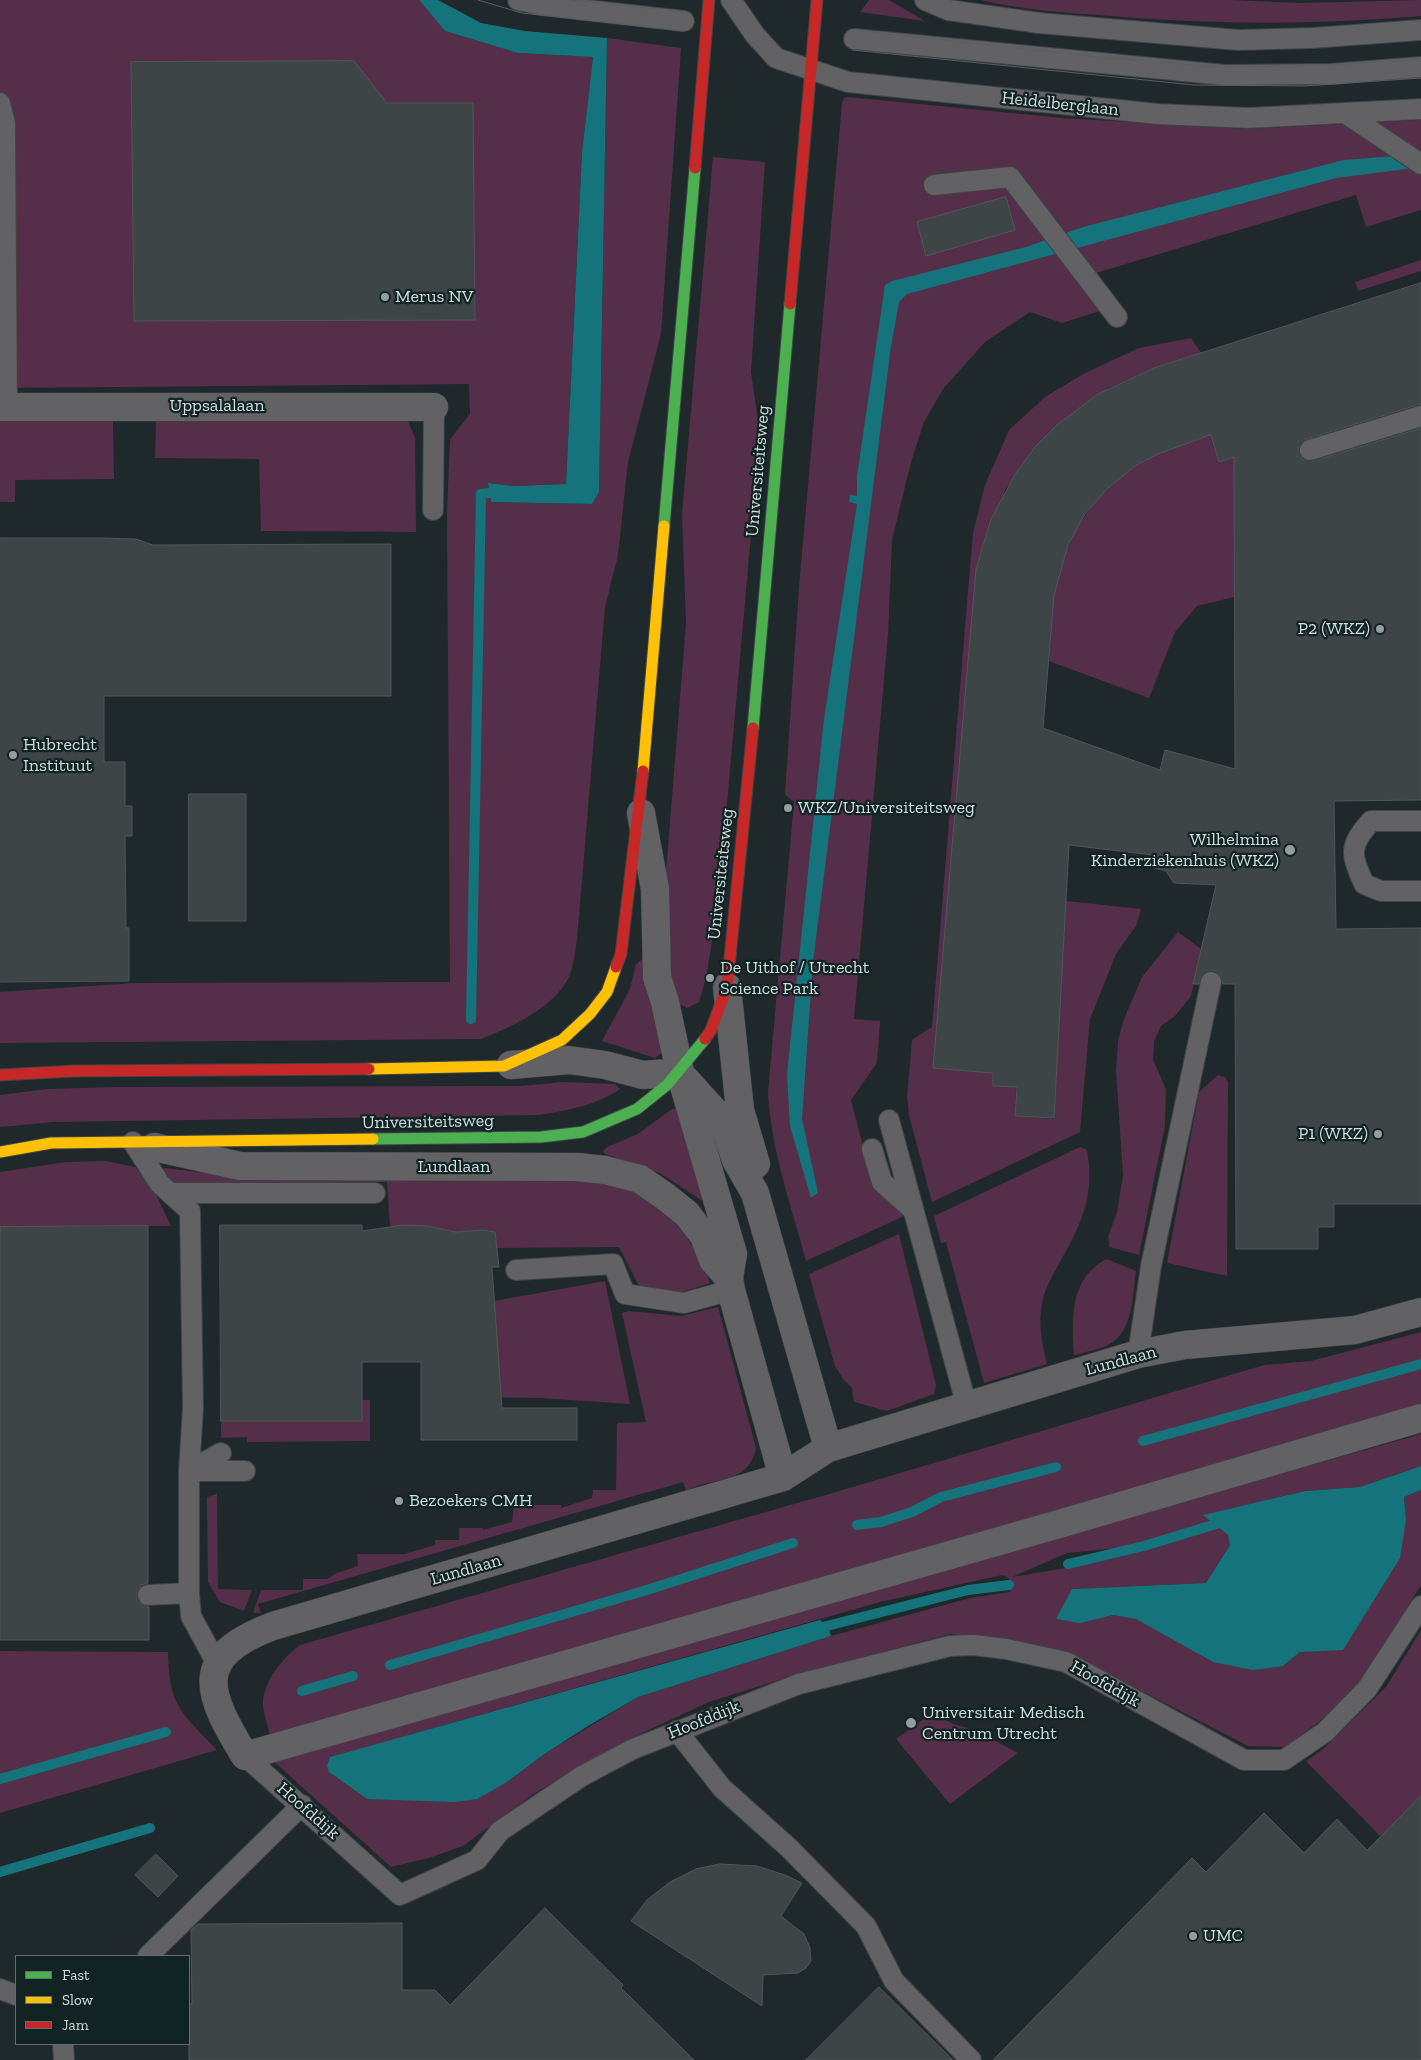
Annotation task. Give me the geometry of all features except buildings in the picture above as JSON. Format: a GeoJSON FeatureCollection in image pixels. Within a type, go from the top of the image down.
{"type":"FeatureCollection","features":[{"type":"Feature","properties":{"kind":"main road"},"geometry":{"type":"LineString","coordinates":[[0,1075],[74,1072],[474,1068],[504,1066],[562,1040],[590,1014],[607,992],[621,954],[639,805],[709,0]]}},
{"type":"Feature","properties":{"kind":"main road","name":"Universiteitsweg"},"geometry":{"type":"LineString","coordinates":[[0,1152],[51,1143],[498,1138],[583,1132],[637,1109],[680,1072],[711,1030],[726,987],[751,755],[817,0]]}},
{"type":"Feature","properties":{"kind":"street","name":"Uppsalalaan"},"geometry":{"type":"LineString","coordinates":[[3,407],[434,407]]}},
{"type":"Feature","properties":{"kind":"street","name":"Lundlaan"},"geometry":{"type":"LineString","coordinates":[[639,805],[655,890],[658,977],[680,1072],[733,1254],[730,1284]]}},
{"type":"Feature","properties":{"kind":"street","name":"Lundlaan"},"geometry":{"type":"LineString","coordinates":[[726,987],[740,1110],[756,1159],[755,1193]]}},
{"type":"Feature","properties":{"kind":"street"},"geometry":{"type":"LineString","coordinates":[[504,1066],[569,1060],[622,1068],[643,1076],[680,1072]]}},
{"type":"Feature","properties":{"kind":"street","name":"Lundlaan"},"geometry":{"type":"LineString","coordinates":[[680,1072],[723,1120],[736,1160],[755,1193],[828,1448]]}},
{"type":"Feature","properties":{"kind":"street","name":"Lundlaan"},"geometry":{"type":"LineString","coordinates":[[133,1142],[240,1166],[577,1167],[606,1170],[640,1179],[687,1214],[704,1236],[713,1260],[730,1284],[783,1477]]}},
{"type":"Feature","properties":{"kind":"street","name":"Lundlaan"},"geometry":{"type":"LineString","coordinates":[[217,1664],[229,1649],[244,1638],[273,1626],[783,1477],[828,1448],[1138,1354],[1185,1345],[1355,1330],[1421,1312]]}},
{"type":"Feature","properties":{"kind":"street"},"geometry":{"type":"LineString","coordinates":[[217,1664],[213,1681],[217,1701],[223,1720],[245,1756],[1057,1525],[1421,1418]]}},
{"type":"Feature","properties":{"kind":"lane"},"geometry":{"type":"LineString","coordinates":[[518,0],[542,5],[684,21]]}},
{"type":"Feature","properties":{"kind":"lane","name":"Heidelberglaan"},"geometry":{"type":"LineString","coordinates":[[731,0],[755,36],[776,58],[848,82],[1158,114],[1248,118],[1421,109]]}},
{"type":"Feature","properties":{"kind":"lane"},"geometry":{"type":"LineString","coordinates":[[924,0],[948,10],[1039,23],[1228,39],[1312,38],[1421,30]]}},
{"type":"Feature","properties":{"kind":"lane"},"geometry":{"type":"LineString","coordinates":[[854,39],[1225,75],[1330,74],[1421,67]]}},
{"type":"Feature","properties":{"kind":"lane"},"geometry":{"type":"LineString","coordinates":[[0,103],[5,123],[3,407]]}},
{"type":"Feature","properties":{"kind":"lane"},"geometry":{"type":"LineString","coordinates":[[1345,113],[1421,164]]}},
{"type":"Feature","properties":{"kind":"lane"},"geometry":{"type":"LineString","coordinates":[[934,185],[1010,177],[1117,317]]}},
{"type":"Feature","properties":{"kind":"lane"},"geometry":{"type":"LineString","coordinates":[[432,510],[434,407]]}},
{"type":"Feature","properties":{"kind":"lane"},"geometry":{"type":"LineString","coordinates":[[1310,450],[1421,416]]}},
{"type":"Feature","properties":{"kind":"lane"},"geometry":{"type":"LineString","coordinates":[[1421,821],[1371,821],[1359,835],[1353,858],[1364,884],[1381,891],[1421,891]]}},
{"type":"Feature","properties":{"kind":"lane"},"geometry":{"type":"LineString","coordinates":[[1138,1354],[1151,1266],[1210,982]]}},
{"type":"Feature","properties":{"kind":"lane"},"geometry":{"type":"LineString","coordinates":[[889,1120],[968,1407]]}},
{"type":"Feature","properties":{"kind":"lane"},"geometry":{"type":"LineString","coordinates":[[133,1142],[160,1184],[190,1211],[193,1408],[189,1471],[189,1593],[191,1616],[217,1664]]}},
{"type":"Feature","properties":{"kind":"lane"},"geometry":{"type":"LineString","coordinates":[[872,1149],[882,1182],[912,1209]]}},
{"type":"Feature","properties":{"kind":"lane"},"geometry":{"type":"LineString","coordinates":[[172,1193],[375,1193]]}},
{"type":"Feature","properties":{"kind":"lane"},"geometry":{"type":"LineString","coordinates":[[516,1270],[613,1264],[625,1294],[684,1302],[730,1284]]}},
{"type":"Feature","properties":{"kind":"lane"},"geometry":{"type":"LineString","coordinates":[[189,1471],[222,1453]]}},
{"type":"Feature","properties":{"kind":"lane"},"geometry":{"type":"LineString","coordinates":[[189,1471],[245,1471]]}},
{"type":"Feature","properties":{"kind":"lane"},"geometry":{"type":"LineString","coordinates":[[148,1595],[189,1593]]}},
{"type":"Feature","properties":{"kind":"lane","name":"Hoofddijk"},"geometry":{"type":"LineString","coordinates":[[245,1756],[302,1805],[400,1895],[477,1860],[500,1831],[582,1776],[633,1749],[799,1684],[950,1646],[973,1645],[1006,1649],[1066,1662],[1244,1760],[1284,1760],[1325,1732],[1367,1688],[1421,1606]]}},
{"type":"Feature","properties":{"kind":"lane"},"geometry":{"type":"LineString","coordinates":[[677,1731],[722,1788],[789,1848],[866,1926],[894,1981],[971,2060]]}},
{"type":"Feature","properties":{"kind":"lane"},"geometry":{"type":"LineString","coordinates":[[149,1955],[302,1805]]}},
{"type":"Feature","properties":{"kind":"lane"},"geometry":{"type":"LineString","coordinates":[[0,1989],[15,1994]]}},
{"type":"Feature","properties":{"kind":"lane"},"geometry":{"type":"LineString","coordinates":[[63,2045],[64,2060]]}},
{"type":"Feature","properties":{"kind":"shaded area"},"geometry":{"type":"Polygon","coordinates":[[[0,0],[419,0],[445,31],[518,53],[593,57],[582,152],[566,484],[514,486],[488,483],[491,502],[592,504],[599,492],[607,38],[681,48],[661,334],[628,462],[618,555],[605,607],[577,939],[572,968],[568,979],[557,994],[538,1010],[503,1030],[481,1039],[0,1043],[0,992],[135,983],[450,982],[447,510],[450,439],[470,414],[469,384],[0,388],[0,0]]]}},
{"type":"Feature","properties":{"kind":"shaded area"},"geometry":{"type":"Polygon","coordinates":[[[869,0],[889,0],[925,21],[860,12],[869,0]]]}},
{"type":"Feature","properties":{"kind":"shaded area"},"geometry":{"type":"Polygon","coordinates":[[[980,0],[1231,0],[1301,3],[1421,0],[1421,16],[1266,23],[1189,21],[1046,11],[980,0]]]}},
{"type":"Feature","properties":{"kind":"shaded area"},"geometry":{"type":"Polygon","coordinates":[[[844,98],[1063,118],[1245,129],[1421,120],[1421,210],[1366,227],[1356,195],[1079,278],[1100,311],[1062,323],[1030,312],[985,342],[943,389],[924,422],[911,462],[892,540],[888,634],[854,1019],[880,1021],[877,1063],[851,1100],[874,1189],[904,1216],[806,1261],[777,1156],[768,1092],[794,802],[785,794],[799,587],[842,103],[844,98]]]}},
{"type":"Feature","properties":{"kind":"shaded area"},"geometry":{"type":"Polygon","coordinates":[[[713,157],[765,162],[751,372],[760,434],[718,904],[706,978],[699,1002],[687,1008],[675,1001],[661,933],[686,624],[682,514],[713,157]]]}},
{"type":"Feature","properties":{"kind":"shaded area"},"geometry":{"type":"Polygon","coordinates":[[[1421,260],[1421,271],[1358,291],[1355,282],[1421,260]]]}},
{"type":"Feature","properties":{"kind":"shaded area"},"geometry":{"type":"Polygon","coordinates":[[[1191,338],[1201,353],[1154,368],[1107,389],[1049,432],[1005,490],[971,632],[934,1068],[994,1073],[993,1085],[1016,1087],[1015,1116],[1054,1119],[1066,901],[1141,909],[1136,926],[1116,954],[1090,1019],[1080,1132],[932,1202],[909,1115],[907,1096],[912,1040],[932,1027],[973,533],[985,485],[1009,430],[1045,397],[1085,373],[1139,348],[1191,338]]]}},
{"type":"Feature","properties":{"kind":"shaded area"},"geometry":{"type":"Polygon","coordinates":[[[156,420],[408,421],[415,438],[416,532],[261,531],[259,459],[155,458],[156,420]]]}},
{"type":"Feature","properties":{"kind":"shaded area"},"geometry":{"type":"Polygon","coordinates":[[[0,421],[113,421],[114,479],[15,480],[15,502],[0,502],[0,421]]]}},
{"type":"Feature","properties":{"kind":"shaded area"},"geometry":{"type":"Polygon","coordinates":[[[1211,435],[1219,462],[1235,457],[1234,597],[1197,606],[1175,632],[1149,698],[1049,661],[1056,585],[1069,544],[1091,507],[1105,491],[1138,464],[1163,451],[1211,435]]]}},
{"type":"Feature","properties":{"kind":"shaded area"},"geometry":{"type":"Polygon","coordinates":[[[1178,932],[1201,949],[1191,996],[1175,1016],[1161,1026],[1154,1041],[1153,1060],[1166,1089],[1165,1126],[1139,1255],[1110,1247],[1108,1237],[1117,1212],[1123,1175],[1116,1070],[1118,1041],[1124,1019],[1142,977],[1178,932]]]}},
{"type":"Feature","properties":{"kind":"shaded area"},"geometry":{"type":"Polygon","coordinates":[[[644,958],[666,1049],[655,1058],[602,1041],[630,989],[636,964],[644,958]]]}},
{"type":"Feature","properties":{"kind":"shaded area"},"geometry":{"type":"Polygon","coordinates":[[[1218,1075],[1225,1077],[1228,1082],[1227,1276],[1167,1263],[1199,1092],[1218,1075]]]}},
{"type":"Feature","properties":{"kind":"shaded area"},"geometry":{"type":"Polygon","coordinates":[[[563,1082],[615,1084],[620,1089],[601,1100],[571,1109],[539,1115],[54,1122],[0,1127],[0,1095],[47,1089],[116,1087],[521,1086],[563,1082]]]}},
{"type":"Feature","properties":{"kind":"shaded area"},"geometry":{"type":"Polygon","coordinates":[[[678,1108],[706,1200],[701,1200],[660,1173],[605,1154],[603,1151],[607,1147],[638,1134],[672,1109],[678,1108]]]}},
{"type":"Feature","properties":{"kind":"shaded area"},"geometry":{"type":"Polygon","coordinates":[[[1080,1147],[1087,1150],[1089,1166],[1088,1195],[1075,1235],[1049,1282],[1043,1298],[1041,1326],[1042,1342],[1047,1364],[984,1383],[946,1242],[941,1243],[934,1216],[1080,1147]]]}},
{"type":"Feature","properties":{"kind":"shaded area"},"geometry":{"type":"Polygon","coordinates":[[[106,1161],[135,1167],[150,1182],[171,1226],[0,1227],[0,1172],[66,1162],[106,1161]]]}},
{"type":"Feature","properties":{"kind":"shaded area"},"geometry":{"type":"Polygon","coordinates":[[[162,1169],[213,1173],[309,1176],[502,1174],[615,1183],[637,1192],[665,1212],[696,1252],[710,1283],[682,1292],[640,1288],[619,1247],[497,1248],[495,1236],[489,1230],[455,1232],[421,1226],[390,1226],[387,1182],[169,1182],[162,1169]]]}},
{"type":"Feature","properties":{"kind":"shaded area"},"geometry":{"type":"Polygon","coordinates":[[[899,1234],[936,1385],[934,1394],[887,1411],[854,1402],[852,1388],[843,1379],[835,1366],[809,1274],[899,1234]]]}},
{"type":"Feature","properties":{"kind":"shaded area"},"geometry":{"type":"Polygon","coordinates":[[[1106,1259],[1136,1271],[1127,1322],[1117,1339],[1108,1345],[1074,1355],[1073,1314],[1079,1289],[1085,1277],[1094,1267],[1106,1259]]]}},
{"type":"Feature","properties":{"kind":"shaded area"},"geometry":{"type":"Polygon","coordinates":[[[605,1281],[630,1404],[540,1398],[469,1397],[494,1301],[605,1281]]]}},
{"type":"Feature","properties":{"kind":"shaded area"},"geometry":{"type":"Polygon","coordinates":[[[718,1307],[756,1448],[752,1460],[745,1469],[728,1478],[696,1486],[686,1491],[683,1482],[258,1604],[261,1613],[253,1613],[261,1590],[303,1590],[303,1579],[327,1579],[337,1573],[358,1566],[357,1554],[405,1554],[435,1545],[435,1540],[459,1540],[459,1528],[483,1528],[483,1530],[512,1522],[514,1505],[561,1505],[561,1508],[592,1498],[593,1490],[616,1490],[617,1423],[646,1422],[622,1313],[629,1311],[681,1316],[718,1307]]]}},
{"type":"Feature","properties":{"kind":"shaded area"},"geometry":{"type":"Polygon","coordinates":[[[1421,1332],[1421,1407],[270,1735],[263,1709],[265,1692],[276,1669],[300,1645],[843,1490],[1264,1365],[1311,1361],[1421,1332]]]}},
{"type":"Feature","properties":{"kind":"shaded area"},"geometry":{"type":"Polygon","coordinates":[[[362,1400],[370,1400],[370,1441],[247,1442],[247,1437],[221,1438],[221,1421],[362,1421],[362,1400]]]}},
{"type":"Feature","properties":{"kind":"shaded area"},"geometry":{"type":"Polygon","coordinates":[[[1421,1434],[1421,1466],[1360,1487],[1305,1491],[1204,1515],[1228,1535],[1230,1545],[1206,1583],[1073,1589],[1056,1619],[1113,1615],[1137,1619],[1213,1662],[1283,1666],[1300,1652],[1320,1650],[1406,1520],[1404,1497],[1421,1490],[1421,1585],[1366,1674],[1334,1710],[1286,1747],[1248,1746],[1076,1657],[1004,1641],[950,1634],[798,1674],[709,1702],[627,1740],[569,1772],[532,1795],[463,1846],[429,1858],[391,1867],[272,1760],[1421,1434]],[[1140,1546],[1067,1553],[1012,1577],[1078,1566],[1140,1546]],[[1002,1575],[880,1602],[331,1757],[329,1772],[367,1799],[507,1782],[543,1755],[638,1697],[831,1636],[970,1598],[1010,1592],[1009,1578],[1002,1575]]]}},
{"type":"Feature","properties":{"kind":"shaded area"},"geometry":{"type":"Polygon","coordinates":[[[217,1494],[218,1589],[252,1590],[244,1611],[220,1602],[208,1582],[207,1497],[217,1494]]]}},
{"type":"Feature","properties":{"kind":"shaded area"},"geometry":{"type":"Polygon","coordinates":[[[1421,1630],[1421,1796],[1381,1837],[1306,1761],[1321,1751],[1386,1687],[1421,1630]]]}},
{"type":"Feature","properties":{"kind":"shaded area"},"geometry":{"type":"Polygon","coordinates":[[[0,1651],[168,1652],[171,1685],[179,1707],[217,1750],[0,1813],[0,1651]]]}},
{"type":"Feature","properties":{"kind":"shaded area"},"geometry":{"type":"Polygon","coordinates":[[[932,1713],[953,1724],[975,1730],[1018,1753],[950,1804],[896,1739],[932,1713]]]}},
{"type":"Feature","properties":{"kind":"water"},"geometry":{"type":"Polygon","coordinates":[[[419,0],[438,0],[481,23],[525,31],[607,38],[599,492],[592,504],[491,502],[488,483],[514,486],[566,484],[582,152],[593,57],[518,53],[445,31],[419,0]]]}},
{"type":"Feature","properties":{"kind":"water"},"geometry":{"type":"Polygon","coordinates":[[[1421,154],[1421,167],[1336,178],[907,294],[899,302],[891,346],[813,962],[802,1119],[818,1193],[811,1198],[790,1126],[787,1074],[824,719],[857,504],[849,502],[850,495],[857,496],[857,476],[885,285],[892,281],[1026,247],[1083,227],[1344,160],[1421,154]]]}},
{"type":"Feature","properties":{"kind":"water"},"geometry":{"type":"Polygon","coordinates":[[[1421,1466],[1421,1490],[1404,1497],[1406,1520],[1400,1558],[1343,1650],[1300,1652],[1283,1666],[1253,1670],[1213,1662],[1136,1619],[1113,1615],[1080,1623],[1056,1619],[1072,1589],[1206,1583],[1230,1545],[1228,1535],[1203,1515],[1305,1491],[1360,1487],[1421,1466]]]}},
{"type":"Feature","properties":{"kind":"water"},"geometry":{"type":"Polygon","coordinates":[[[820,1620],[828,1626],[831,1636],[638,1697],[588,1726],[543,1755],[507,1782],[477,1799],[455,1802],[367,1799],[329,1772],[327,1766],[330,1757],[820,1620]]]}},
{"type":"Feature","properties":{"kind":"waterway"},"geometry":{"type":"LineString","coordinates":[[471,1019],[481,494],[490,493]]}},
{"type":"Feature","properties":{"kind":"waterway"},"geometry":{"type":"LineString","coordinates":[[1143,1441],[1421,1364]]}},
{"type":"Feature","properties":{"kind":"waterway"},"geometry":{"type":"LineString","coordinates":[[857,1525],[881,1522],[912,1512],[941,1497],[1056,1467]]}},
{"type":"Feature","properties":{"kind":"waterway"},"geometry":{"type":"LineString","coordinates":[[1068,1564],[1144,1546],[1226,1521]]}},
{"type":"Feature","properties":{"kind":"waterway"},"geometry":{"type":"LineString","coordinates":[[390,1665],[647,1590],[793,1543]]}},
{"type":"Feature","properties":{"kind":"waterway"},"geometry":{"type":"LineString","coordinates":[[815,1629],[968,1590],[1009,1585]]}},
{"type":"Feature","properties":{"kind":"waterway"},"geometry":{"type":"LineString","coordinates":[[302,1691],[353,1676]]}},
{"type":"Feature","properties":{"kind":"waterway"},"geometry":{"type":"LineString","coordinates":[[0,1779],[166,1732]]}},
{"type":"Feature","properties":{"kind":"waterway"},"geometry":{"type":"LineString","coordinates":[[0,1872],[150,1828]]}},
{"type":"Feature","properties":{"kind":"tram line"},"geometry":{"type":"LineString","coordinates":[[478,0],[522,13],[683,31]]}},
{"type":"Feature","properties":{"kind":"tram line"},"geometry":{"type":"LineString","coordinates":[[572,0],[685,12]]}},
{"type":"Feature","properties":{"kind":"tram line"},"geometry":{"type":"LineString","coordinates":[[855,30],[1099,57],[1207,66],[1314,66],[1421,59]]}},
{"type":"Feature","properties":{"kind":"tram line"},"geometry":{"type":"LineString","coordinates":[[852,50],[1194,85],[1304,86],[1421,78]]}},
{"type":"Feature","properties":{"kind":"traffic: fast"},"geometry":{"type":"LineString","coordinates":[[664,526],[695,168]]}},
{"type":"Feature","properties":{"kind":"traffic: fast"},"geometry":{"type":"LineString","coordinates":[[753,728],[790,304]]}},
{"type":"Feature","properties":{"kind":"traffic: fast"},"geometry":{"type":"LineString","coordinates":[[373,1139],[541,1137],[583,1132],[637,1109],[667,1085],[705,1039]]}},
{"type":"Feature","properties":{"kind":"traffic: slow"},"geometry":{"type":"LineString","coordinates":[[643,771],[664,526]]}},
{"type":"Feature","properties":{"kind":"traffic: slow"},"geometry":{"type":"LineString","coordinates":[[369,1069],[504,1066],[562,1040],[590,1014],[607,992],[616,967]]}},
{"type":"Feature","properties":{"kind":"traffic: slow"},"geometry":{"type":"LineString","coordinates":[[0,1152],[51,1143],[373,1139]]}},
{"type":"Feature","properties":{"kind":"traffic: jam"},"geometry":{"type":"LineString","coordinates":[[695,168],[709,0]]}},
{"type":"Feature","properties":{"kind":"traffic: jam"},"geometry":{"type":"LineString","coordinates":[[790,304],[817,0]]}},
{"type":"Feature","properties":{"kind":"traffic: jam"},"geometry":{"type":"LineString","coordinates":[[705,1039],[711,1030],[727,987],[753,728]]}},
{"type":"Feature","properties":{"kind":"traffic: jam"},"geometry":{"type":"LineString","coordinates":[[616,967],[621,954],[643,771]]}},
{"type":"Feature","properties":{"kind":"traffic: jam"},"geometry":{"type":"LineString","coordinates":[[0,1075],[74,1071],[369,1069]]}},
{"type":"Feature","properties":{"kind":"place","name":"Merus NV"},"geometry":{"type":"Point","coordinates":[385,297]}},
{"type":"Feature","properties":{"kind":"place","name":"P2 (WKZ)"},"geometry":{"type":"Point","coordinates":[1380,629]}},
{"type":"Feature","properties":{"kind":"place","name":"Hubrecht Instituut"},"geometry":{"type":"Point","coordinates":[13,755]}},
{"type":"Feature","properties":{"kind":"place","name":"WKZ/Universiteitsweg"},"geometry":{"type":"Point","coordinates":[788,808]}},
{"type":"Feature","properties":{"kind":"place","name":"Wilhelmina Kinderziekenhuis (WKZ)"},"geometry":{"type":"Point","coordinates":[1290,850]}},
{"type":"Feature","properties":{"kind":"place","name":"De Uithof / Utrecht Science Park"},"geometry":{"type":"Point","coordinates":[710,978]}},
{"type":"Feature","properties":{"kind":"place","name":"P1 (WKZ)"},"geometry":{"type":"Point","coordinates":[1378,1134]}},
{"type":"Feature","properties":{"kind":"place","name":"Bezoekers CMH"},"geometry":{"type":"Point","coordinates":[399,1501]}},
{"type":"Feature","properties":{"kind":"place","name":"Universitair Medisch Centrum Utrecht"},"geometry":{"type":"Point","coordinates":[911,1723]}},
{"type":"Feature","properties":{"kind":"place","name":"UMC"},"geometry":{"type":"Point","coordinates":[1193,1936]}}]}
